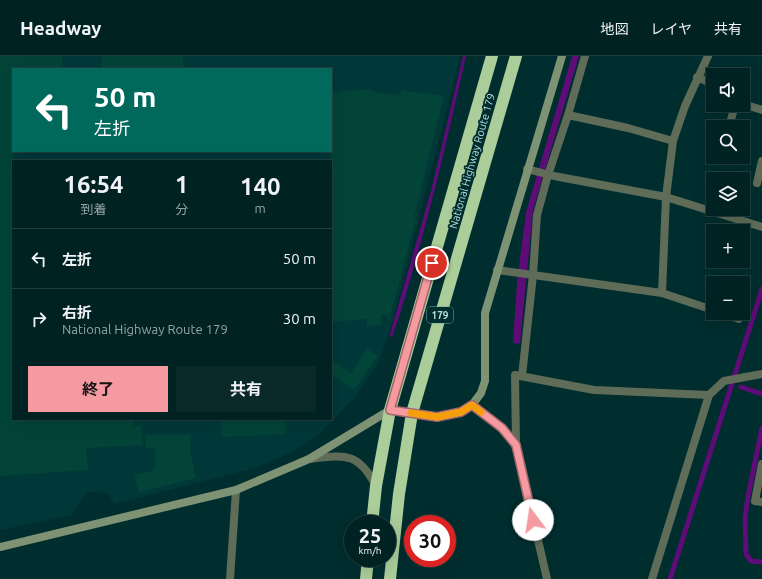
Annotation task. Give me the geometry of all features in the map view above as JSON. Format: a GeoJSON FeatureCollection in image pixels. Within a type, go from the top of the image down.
{"type":"FeatureCollection","features":[{"type":"Feature","properties":{"kind":"highway","name":"National Highway Route 179"},"geometry":{"type":"LineString","coordinates":[[373,515],[376,486],[390,410],[492,56]]}},
{"type":"Feature","properties":{"kind":"highway","name":"National Highway Route 179"},"geometry":{"type":"LineString","coordinates":[[390,579],[399,494],[412,413],[516,56]]}},
{"type":"Feature","properties":{"kind":"highway"},"geometry":{"type":"LineString","coordinates":[[366,579],[367,567]]}},
{"type":"Feature","properties":{"kind":"street"},"geometry":{"type":"LineString","coordinates":[[0,547],[236,490],[309,460],[390,410],[437,417],[461,412],[472,405],[481,393],[485,381],[485,314],[527,169],[562,56]]}},
{"type":"Feature","properties":{"kind":"street"},"geometry":{"type":"LineString","coordinates":[[522,376],[537,215],[548,174],[568,116],[585,56]]}},
{"type":"Feature","properties":{"kind":"street"},"geometry":{"type":"LineString","coordinates":[[662,293],[666,196],[673,141],[685,106],[697,77],[708,56]]}},
{"type":"Feature","properties":{"kind":"street"},"geometry":{"type":"LineString","coordinates":[[697,77],[706,81]]}},
{"type":"Feature","properties":{"kind":"street"},"geometry":{"type":"LineString","coordinates":[[750,106],[762,110]]}},
{"type":"Feature","properties":{"kind":"street"},"geometry":{"type":"LineString","coordinates":[[568,116],[628,128],[673,141]]}},
{"type":"Feature","properties":{"kind":"street"},"geometry":{"type":"LineString","coordinates":[[757,183],[762,162]]}},
{"type":"Feature","properties":{"kind":"street"},"geometry":{"type":"LineString","coordinates":[[527,169],[666,196],[762,227]]}},
{"type":"Feature","properties":{"kind":"street"},"geometry":{"type":"LineString","coordinates":[[498,270],[662,293],[706,308]]}},
{"type":"Feature","properties":{"kind":"street"},"geometry":{"type":"LineString","coordinates":[[652,579],[710,395],[724,381],[762,374]]}},
{"type":"Feature","properties":{"kind":"street"},"geometry":{"type":"LineString","coordinates":[[547,579],[516,445],[515,375],[594,390],[710,395]]}},
{"type":"Feature","properties":{"kind":"street"},"geometry":{"type":"LineString","coordinates":[[472,405],[502,428],[516,445]]}},
{"type":"Feature","properties":{"kind":"street"},"geometry":{"type":"LineString","coordinates":[[309,460],[338,455],[351,459],[362,465],[369,473],[376,486]]}},
{"type":"Feature","properties":{"kind":"street"},"geometry":{"type":"LineString","coordinates":[[762,464],[755,500],[762,502]]}},
{"type":"Feature","properties":{"kind":"street"},"geometry":{"type":"LineString","coordinates":[[230,579],[236,490]]}},
{"type":"Feature","properties":{"kind":"shaded area"},"geometry":{"type":"Polygon","coordinates":[[[0,56],[460,56],[393,320],[379,362],[351,402],[320,433],[305,444],[287,454],[255,468],[114,504],[108,493],[87,492],[72,515],[0,530],[0,56]]]}},
{"type":"Feature","properties":{"kind":"shaded area"},"geometry":{"type":"Polygon","coordinates":[[[463,56],[466,56],[442,162],[424,232],[393,335],[389,338],[431,191],[463,56]]]}},
{"type":"Feature","properties":{"kind":"shaded area"},"geometry":{"type":"Polygon","coordinates":[[[572,56],[579,56],[533,210],[520,344],[513,343],[517,282],[526,212],[572,56]]]}},
{"type":"Feature","properties":{"kind":"building"},"geometry":{"type":"Polygon","coordinates":[[[0,56],[62,56],[63,68],[12,68],[12,420],[134,420],[134,426],[141,425],[143,445],[86,448],[88,470],[0,476],[0,56]]]}},
{"type":"Feature","properties":{"kind":"building"},"geometry":{"type":"Polygon","coordinates":[[[102,56],[183,56],[184,68],[102,68],[102,56]]]}},
{"type":"Feature","properties":{"kind":"building"},"geometry":{"type":"Polygon","coordinates":[[[370,89],[370,91],[400,96],[401,90],[444,96],[414,218],[416,219],[390,317],[381,314],[382,325],[367,326],[367,319],[332,322],[332,92],[370,89]]]}},
{"type":"Feature","properties":{"kind":"building"},"geometry":{"type":"Polygon","coordinates":[[[367,349],[378,356],[354,390],[332,376],[332,361],[351,373],[367,349]]]}},
{"type":"Feature","properties":{"kind":"building"},"geometry":{"type":"Polygon","coordinates":[[[221,420],[285,420],[286,434],[222,437],[221,420]]]}},
{"type":"Feature","properties":{"kind":"building"},"geometry":{"type":"Polygon","coordinates":[[[190,434],[190,451],[196,478],[139,492],[134,475],[155,470],[155,448],[146,448],[146,435],[190,434]]]}},
{"type":"Feature","properties":{"kind":"waterway"},"geometry":{"type":"LineString","coordinates":[[670,579],[762,289]]}},
{"type":"Feature","properties":{"kind":"waterway"},"geometry":{"type":"LineString","coordinates":[[741,387],[762,394]]}},
{"type":"Feature","properties":{"kind":"waterway"},"geometry":{"type":"LineString","coordinates":[[762,428],[745,518],[746,554],[751,561],[762,562]]}},
{"type":"Feature","properties":{"kind":"slow traffic"},"geometry":{"type":"LineString","coordinates":[[411,413],[437,417],[461,412],[472,405],[481,412]]}},
{"type":"Feature","properties":{"kind":"route"},"geometry":{"type":"LineString","coordinates":[[432,263],[390,410],[437,417],[461,412],[472,405],[502,428],[516,445],[533,520]]}}]}
